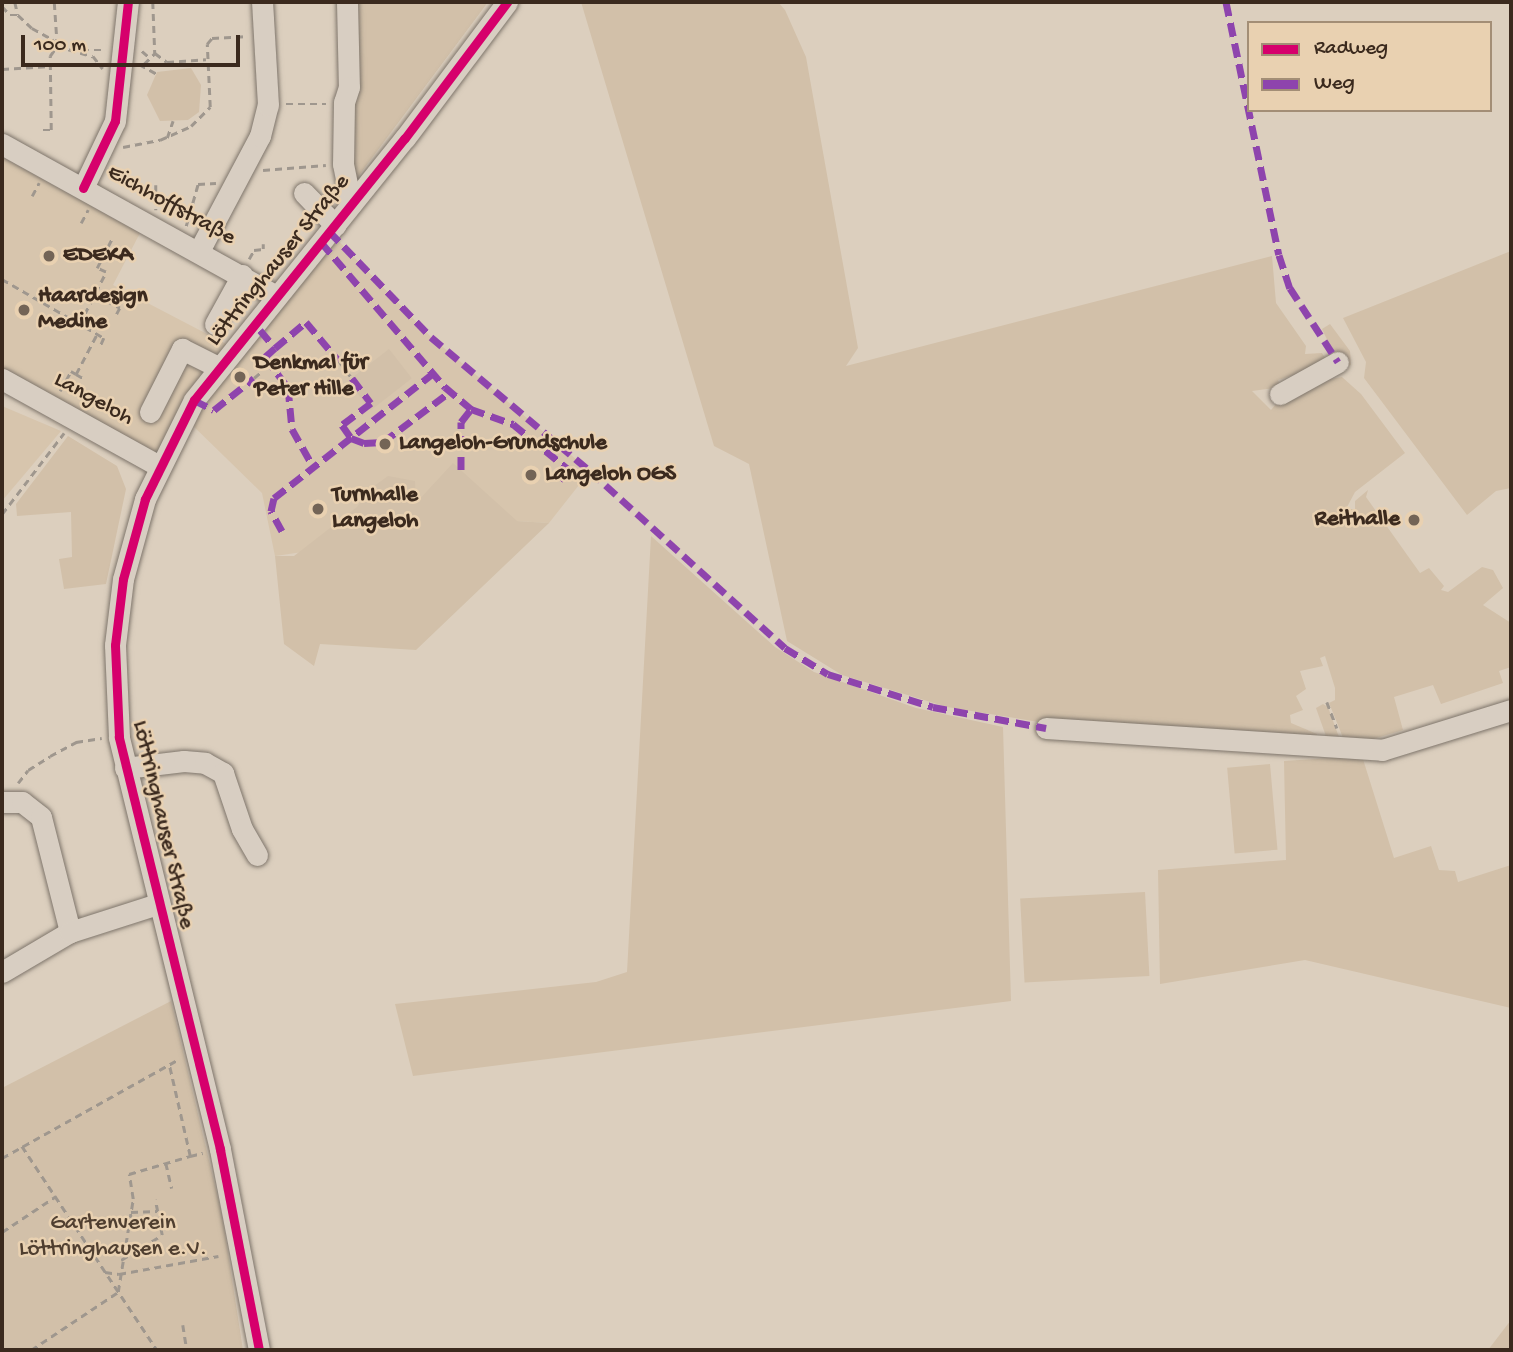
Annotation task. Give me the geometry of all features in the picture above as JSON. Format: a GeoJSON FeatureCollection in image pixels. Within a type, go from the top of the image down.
{"type":"FeatureCollection","features":[{"type":"Feature","properties":{"kind":"street"},"geometry":{"type":"LineString","coordinates":[[83,188],[115,121],[128,2]]}},
{"type":"Feature","properties":{"kind":"street"},"geometry":{"type":"LineString","coordinates":[[199,251],[244,176],[260,136],[268,105],[262,2]]}},
{"type":"Feature","properties":{"kind":"street"},"geometry":{"type":"LineString","coordinates":[[347,2],[349,87],[344,102],[343,164],[351,204]]}},
{"type":"Feature","properties":{"kind":"street","name":"Löttringhauser Straße"},"geometry":{"type":"LineString","coordinates":[[259,1350],[220,1149],[119,737],[115,645],[123,579],[136,527],[159,466],[218,367],[335,225],[507,2]]}},
{"type":"Feature","properties":{"kind":"street","name":"Eichhoffstraße"},"geometry":{"type":"LineString","coordinates":[[2,144],[199,251],[245,269],[276,296]]}},
{"type":"Feature","properties":{"kind":"street"},"geometry":{"type":"LineString","coordinates":[[304,193],[335,225]]}},
{"type":"Feature","properties":{"kind":"street"},"geometry":{"type":"LineString","coordinates":[[215,324],[245,269]]}},
{"type":"Feature","properties":{"kind":"street"},"geometry":{"type":"LineString","coordinates":[[150,412],[182,349],[218,367]]}},
{"type":"Feature","properties":{"kind":"street"},"geometry":{"type":"LineString","coordinates":[[1280,394],[1338,362]]}},
{"type":"Feature","properties":{"kind":"street","name":"Langeloh"},"geometry":{"type":"LineString","coordinates":[[2,379],[159,466]]}},
{"type":"Feature","properties":{"kind":"street"},"geometry":{"type":"LineString","coordinates":[[1046,728],[1342,745],[1382,750],[1511,710]]}},
{"type":"Feature","properties":{"kind":"street"},"geometry":{"type":"LineString","coordinates":[[125,768],[184,761],[205,763],[223,773],[242,829],[257,855]]}},
{"type":"Feature","properties":{"kind":"street"},"geometry":{"type":"LineString","coordinates":[[4,801],[32,807],[41,817],[70,932]]}},
{"type":"Feature","properties":{"kind":"street"},"geometry":{"type":"LineString","coordinates":[[2,972],[70,932],[158,904]]}},
{"type":"Feature","properties":{"kind":"path"},"geometry":{"type":"LineString","coordinates":[[15,2],[18,15]]}},
{"type":"Feature","properties":{"kind":"path"},"geometry":{"type":"LineString","coordinates":[[43,130],[51,130],[50,56],[57,46],[54,2]]}},
{"type":"Feature","properties":{"kind":"path"},"geometry":{"type":"LineString","coordinates":[[153,2],[151,30],[155,53],[167,62],[206,59]]}},
{"type":"Feature","properties":{"kind":"path"},"geometry":{"type":"LineString","coordinates":[[2,6],[10,15],[18,15],[57,46],[106,51],[106,44],[114,44]]}},
{"type":"Feature","properties":{"kind":"path"},"geometry":{"type":"LineString","coordinates":[[118,149],[167,138],[191,126],[210,107],[206,44],[212,38],[241,36]]}},
{"type":"Feature","properties":{"kind":"path"},"geometry":{"type":"LineString","coordinates":[[79,50],[93,56],[104,69],[112,70]]}},
{"type":"Feature","properties":{"kind":"path"},"geometry":{"type":"LineString","coordinates":[[144,64],[155,53]]}},
{"type":"Feature","properties":{"kind":"path"},"geometry":{"type":"LineString","coordinates":[[130,64],[144,64],[156,74]]}},
{"type":"Feature","properties":{"kind":"path"},"geometry":{"type":"LineString","coordinates":[[2,69],[51,66]]}},
{"type":"Feature","properties":{"kind":"path"},"geometry":{"type":"LineString","coordinates":[[276,105],[344,102]]}},
{"type":"Feature","properties":{"kind":"path"},"geometry":{"type":"LineString","coordinates":[[167,138],[173,121]]}},
{"type":"Feature","properties":{"kind":"path"},"geometry":{"type":"LineString","coordinates":[[185,230],[198,184],[343,164]]}},
{"type":"Feature","properties":{"kind":"path"},"geometry":{"type":"LineString","coordinates":[[32,196],[39,183]]}},
{"type":"Feature","properties":{"kind":"path"},"geometry":{"type":"LineString","coordinates":[[155,213],[156,185]]}},
{"type":"Feature","properties":{"kind":"path"},"geometry":{"type":"LineString","coordinates":[[81,223],[86,214]]}},
{"type":"Feature","properties":{"kind":"path"},"geometry":{"type":"LineString","coordinates":[[79,325],[106,272],[97,268],[112,239]]}},
{"type":"Feature","properties":{"kind":"path"},"geometry":{"type":"LineString","coordinates":[[245,269],[262,244]]}},
{"type":"Feature","properties":{"kind":"path"},"geometry":{"type":"LineString","coordinates":[[2,279],[104,338],[100,345]]}},
{"type":"Feature","properties":{"kind":"path"},"geometry":{"type":"LineString","coordinates":[[94,295],[120,308],[117,314]]}},
{"type":"Feature","properties":{"kind":"path"},"geometry":{"type":"LineString","coordinates":[[76,374],[97,334]]}},
{"type":"Feature","properties":{"kind":"path"},"geometry":{"type":"LineString","coordinates":[[339,361],[352,378]]}},
{"type":"Feature","properties":{"kind":"path"},"geometry":{"type":"LineString","coordinates":[[60,390],[71,371],[83,378]]}},
{"type":"Feature","properties":{"kind":"path"},"geometry":{"type":"LineString","coordinates":[[254,378],[261,372]]}},
{"type":"Feature","properties":{"kind":"path"},"geometry":{"type":"LineString","coordinates":[[2,514],[66,430]]}},
{"type":"Feature","properties":{"kind":"path"},"geometry":{"type":"LineString","coordinates":[[1327,702],[1342,745]]}},
{"type":"Feature","properties":{"kind":"path"},"geometry":{"type":"LineString","coordinates":[[4,801],[27,770],[50,756],[76,743],[119,737]]}},
{"type":"Feature","properties":{"kind":"path"},"geometry":{"type":"LineString","coordinates":[[2,1157],[180,1058]]}},
{"type":"Feature","properties":{"kind":"path"},"geometry":{"type":"LineString","coordinates":[[118,1292],[121,1259],[131,1212],[129,1174],[190,1156],[169,1064]]}},
{"type":"Feature","properties":{"kind":"path"},"geometry":{"type":"LineString","coordinates":[[22,1146],[157,1350]]}},
{"type":"Feature","properties":{"kind":"path"},"geometry":{"type":"LineString","coordinates":[[166,1163],[172,1188]]}},
{"type":"Feature","properties":{"kind":"path"},"geometry":{"type":"LineString","coordinates":[[2,1232],[56,1196]]}},
{"type":"Feature","properties":{"kind":"path"},"geometry":{"type":"LineString","coordinates":[[121,1259],[162,1235],[155,1200]]}},
{"type":"Feature","properties":{"kind":"path"},"geometry":{"type":"LineString","coordinates":[[131,1212],[157,1211]]}},
{"type":"Feature","properties":{"kind":"path"},"geometry":{"type":"LineString","coordinates":[[105,1272],[119,1274],[218,1256]]}},
{"type":"Feature","properties":{"kind":"path"},"geometry":{"type":"LineString","coordinates":[[31,1350],[118,1292]]}},
{"type":"Feature","properties":{"kind":"path"},"geometry":{"type":"LineString","coordinates":[[183,1325],[187,1350]]}},
{"type":"Feature","properties":{"kind":"shaded area","name":"Langeloh-Grundschule"},"geometry":{"type":"Polygon","coordinates":[[[2,157],[140,233],[113,285],[232,347],[329,231],[431,337],[590,471],[549,523],[517,521],[275,556],[262,493],[185,418],[159,466],[2,379],[2,157]]]}},
{"type":"Feature","properties":{"kind":"shaded area"},"geometry":{"type":"Polygon","coordinates":[[[2,406],[61,431],[2,501],[2,406]]]}},
{"type":"Feature","properties":{"kind":"green space"},"geometry":{"type":"Polygon","coordinates":[[[349,2],[488,2],[354,182],[349,2]]]}},
{"type":"Feature","properties":{"kind":"green space"},"geometry":{"type":"Polygon","coordinates":[[[581,2],[778,2],[785,10],[806,57],[858,348],[846,366],[1272,256],[1276,303],[1306,346],[1305,354],[1322,353],[1325,358],[1318,367],[1278,380],[1281,387],[1252,391],[1271,410],[1282,397],[1324,373],[1330,379],[1342,377],[1361,394],[1405,453],[1355,492],[1346,509],[1355,509],[1355,501],[1368,490],[1366,497],[1420,573],[1429,568],[1444,586],[1441,590],[1448,592],[1482,567],[1493,570],[1503,588],[1483,605],[1511,623],[1511,667],[1499,671],[1503,683],[1441,704],[1433,685],[1394,697],[1403,730],[1373,739],[1344,740],[1329,703],[1335,700],[1335,688],[1325,656],[1320,658],[1323,666],[1300,671],[1306,689],[1296,696],[1303,710],[1290,715],[1291,723],[1317,734],[1318,740],[1045,723],[947,707],[842,675],[787,641],[749,464],[714,446],[581,2]]]}},
{"type":"Feature","properties":{"kind":"green space"},"geometry":{"type":"Polygon","coordinates":[[[191,68],[201,85],[199,112],[188,120],[160,121],[147,95],[157,72],[191,68]]]}},
{"type":"Feature","properties":{"kind":"green space"},"geometry":{"type":"Polygon","coordinates":[[[1511,251],[1511,488],[1496,491],[1467,515],[1364,378],[1366,362],[1343,318],[1511,251]]]}},
{"type":"Feature","properties":{"kind":"green space"},"geometry":{"type":"Polygon","coordinates":[[[1330,324],[1350,351],[1351,365],[1347,366],[1333,352],[1322,329],[1330,324]]]}},
{"type":"Feature","properties":{"kind":"green space"},"geometry":{"type":"Polygon","coordinates":[[[389,349],[412,378],[371,410],[348,381],[389,349]]]}},
{"type":"Feature","properties":{"kind":"green space"},"geometry":{"type":"Polygon","coordinates":[[[68,436],[117,466],[126,489],[106,584],[64,589],[59,559],[72,557],[71,512],[17,516],[16,504],[68,436]]]}},
{"type":"Feature","properties":{"kind":"green space"},"geometry":{"type":"Polygon","coordinates":[[[453,463],[517,521],[549,523],[416,650],[320,644],[314,666],[284,644],[275,556],[294,556],[357,507],[370,489],[388,476],[415,481],[416,503],[453,463]]]}},
{"type":"Feature","properties":{"kind":"green space"},"geometry":{"type":"Polygon","coordinates":[[[651,536],[775,647],[814,672],[916,708],[1003,727],[1011,1001],[413,1076],[395,1004],[596,982],[627,972],[651,536]]]}},
{"type":"Feature","properties":{"kind":"green space"},"geometry":{"type":"Polygon","coordinates":[[[1323,704],[1328,707],[1340,740],[1327,739],[1316,708],[1323,704]]]}},
{"type":"Feature","properties":{"kind":"green space"},"geometry":{"type":"Polygon","coordinates":[[[1362,756],[1394,858],[1431,846],[1439,870],[1455,871],[1458,882],[1511,865],[1511,1008],[1305,960],[1160,984],[1158,870],[1286,860],[1284,761],[1362,756]]]}},
{"type":"Feature","properties":{"kind":"green space"},"geometry":{"type":"Polygon","coordinates":[[[1270,764],[1277,850],[1235,853],[1227,768],[1270,764]]]}},
{"type":"Feature","properties":{"kind":"green space"},"geometry":{"type":"Polygon","coordinates":[[[1145,892],[1149,976],[1025,982],[1020,899],[1145,892]]]}},
{"type":"Feature","properties":{"kind":"green space","name":"Gartenverein Löttringhausen e.V."},"geometry":{"type":"Polygon","coordinates":[[[171,1001],[222,1215],[243,1350],[2,1350],[2,1088],[171,1001]]]}},
{"type":"Feature","properties":{"kind":"green space"},"geometry":{"type":"Polygon","coordinates":[[[1511,1320],[1511,1350],[1488,1350],[1511,1320]]]}},
{"type":"Feature","properties":{"kind":"marked path"},"geometry":{"type":"LineString","coordinates":[[1226,2],[1247,102]]}},
{"type":"Feature","properties":{"kind":"marked path"},"geometry":{"type":"LineString","coordinates":[[1249,112],[1279,255],[1290,288],[1338,362]]}},
{"type":"Feature","properties":{"kind":"marked path"},"geometry":{"type":"LineString","coordinates":[[329,231],[431,337],[590,471],[785,648],[828,674],[933,707],[1046,728]]}},
{"type":"Feature","properties":{"kind":"marked path"},"geometry":{"type":"LineString","coordinates":[[321,242],[445,387],[471,409],[513,424],[568,469],[558,482]]}},
{"type":"Feature","properties":{"kind":"marked path"},"geometry":{"type":"LineString","coordinates":[[260,330],[275,348],[306,322],[339,361]]}},
{"type":"Feature","properties":{"kind":"marked path"},"geometry":{"type":"LineString","coordinates":[[275,348],[265,357],[288,387],[292,429],[314,468]]}},
{"type":"Feature","properties":{"kind":"marked path"},"geometry":{"type":"LineString","coordinates":[[282,531],[271,511],[274,498],[432,374]]}},
{"type":"Feature","properties":{"kind":"marked path"},"geometry":{"type":"LineString","coordinates":[[194,400],[214,410],[254,378]]}},
{"type":"Feature","properties":{"kind":"marked path"},"geometry":{"type":"LineString","coordinates":[[352,378],[371,403],[342,425],[351,438],[364,443],[383,442],[451,391]]}},
{"type":"Feature","properties":{"kind":"marked path"},"geometry":{"type":"LineString","coordinates":[[461,470],[461,422],[471,409]]}},
{"type":"Feature","properties":{"kind":"cycle path"},"geometry":{"type":"LineString","coordinates":[[83,188],[115,121],[128,2]]}},
{"type":"Feature","properties":{"kind":"cycle path"},"geometry":{"type":"LineString","coordinates":[[259,1350],[220,1149],[119,737],[115,645],[123,579],[145,499],[194,400],[405,138],[507,2]]}},
{"type":"Feature","properties":{"kind":"place","name":"EDEKA"},"geometry":{"type":"Point","coordinates":[49,256]}},
{"type":"Feature","properties":{"kind":"place","name":"Haardesign Medine"},"geometry":{"type":"Point","coordinates":[24,310]}},
{"type":"Feature","properties":{"kind":"place","name":"Denkmal für Peter Hille"},"geometry":{"type":"Point","coordinates":[240,377]}},
{"type":"Feature","properties":{"kind":"place","name":"Langeloh-Grundschule"},"geometry":{"type":"Point","coordinates":[385,444]}},
{"type":"Feature","properties":{"kind":"place","name":"Langeloh OGS"},"geometry":{"type":"Point","coordinates":[531,475]}},
{"type":"Feature","properties":{"kind":"place","name":"Turnhalle Langeloh"},"geometry":{"type":"Point","coordinates":[318,509]}},
{"type":"Feature","properties":{"kind":"place","name":"Reithalle"},"geometry":{"type":"Point","coordinates":[1414,520]}}]}
